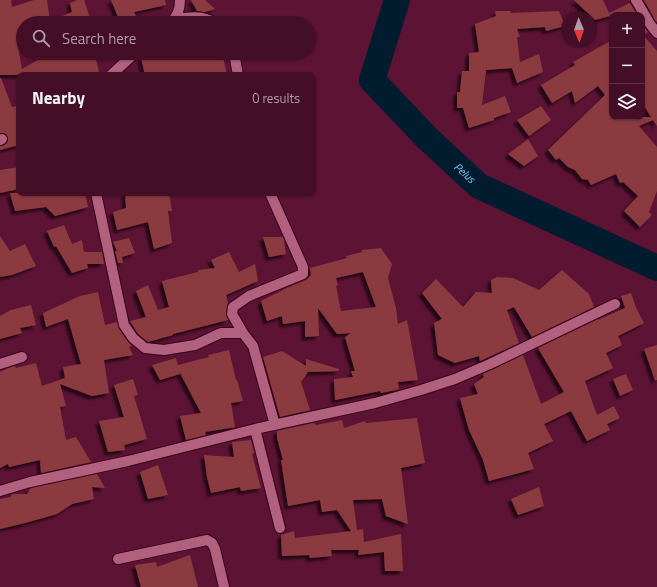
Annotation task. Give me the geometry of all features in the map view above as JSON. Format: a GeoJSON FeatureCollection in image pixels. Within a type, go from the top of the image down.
{"type":"FeatureCollection","features":[{"type":"Feature","properties":{"kind":"street"},"geometry":{"type":"LineString","coordinates":[[175,16],[180,8],[180,0]]}},
{"type":"Feature","properties":{"kind":"street"},"geometry":{"type":"LineString","coordinates":[[636,0],[657,33]]}},
{"type":"Feature","properties":{"kind":"street"},"geometry":{"type":"LineString","coordinates":[[114,72],[127,60]]}},
{"type":"Feature","properties":{"kind":"street"},"geometry":{"type":"LineString","coordinates":[[235,60],[237,72]]}},
{"type":"Feature","properties":{"kind":"street"},"geometry":{"type":"LineString","coordinates":[[97,196],[124,325],[132,338],[145,348],[164,350],[195,345],[221,333],[243,332]]}},
{"type":"Feature","properties":{"kind":"street"},"geometry":{"type":"LineString","coordinates":[[271,196],[303,267],[303,274],[249,296],[233,307],[232,314],[253,346],[276,425]]}},
{"type":"Feature","properties":{"kind":"street"},"geometry":{"type":"LineString","coordinates":[[0,491],[30,482],[128,462],[255,429],[375,403],[421,390],[454,379],[490,364],[614,304]]}},
{"type":"Feature","properties":{"kind":"street"},"geometry":{"type":"LineString","coordinates":[[0,364],[22,357]]}},
{"type":"Feature","properties":{"kind":"street"},"geometry":{"type":"LineString","coordinates":[[255,429],[280,528]]}},
{"type":"Feature","properties":{"kind":"street"},"geometry":{"type":"LineString","coordinates":[[118,559],[207,540],[212,543],[216,549],[224,587]]}},
{"type":"Feature","properties":{"kind":"building"},"geometry":{"type":"Polygon","coordinates":[[[0,0],[11,0],[12,7],[34,0],[47,0],[49,16],[16,16],[16,60],[20,60],[22,69],[38,60],[96,60],[99,72],[16,72],[16,75],[0,75],[0,0]]]}},
{"type":"Feature","properties":{"kind":"building"},"geometry":{"type":"Polygon","coordinates":[[[77,0],[84,0],[90,16],[62,16],[72,12],[70,3],[77,0]]]}},
{"type":"Feature","properties":{"kind":"building"},"geometry":{"type":"Polygon","coordinates":[[[111,0],[165,0],[166,5],[134,12],[136,16],[118,16],[111,0]]]}},
{"type":"Feature","properties":{"kind":"building"},"geometry":{"type":"Polygon","coordinates":[[[191,0],[205,0],[215,9],[205,12],[197,11],[191,0]]]}},
{"type":"Feature","properties":{"kind":"building"},"geometry":{"type":"Polygon","coordinates":[[[574,0],[603,0],[609,16],[597,19],[597,12],[587,12],[574,0]]]}},
{"type":"Feature","properties":{"kind":"building"},"geometry":{"type":"Polygon","coordinates":[[[644,0],[657,0],[657,22],[655,20],[644,0]]]}},
{"type":"Feature","properties":{"kind":"building"},"geometry":{"type":"Polygon","coordinates":[[[630,3],[635,12],[611,12],[630,3]]]}},
{"type":"Feature","properties":{"kind":"building"},"geometry":{"type":"Polygon","coordinates":[[[495,11],[510,11],[511,13],[559,11],[561,16],[561,27],[546,31],[545,27],[517,29],[520,37],[517,37],[520,62],[539,54],[543,72],[517,83],[512,68],[486,70],[482,105],[505,96],[511,112],[494,118],[494,120],[469,128],[463,108],[457,108],[457,92],[460,92],[462,71],[469,71],[469,53],[479,52],[475,24],[496,16],[495,11]]]}},
{"type":"Feature","properties":{"kind":"building"},"geometry":{"type":"Polygon","coordinates":[[[645,37],[657,51],[657,126],[653,120],[639,126],[657,147],[657,191],[649,212],[652,215],[640,227],[624,211],[638,196],[623,182],[620,183],[616,174],[591,185],[588,180],[582,179],[575,170],[568,167],[559,158],[556,160],[548,150],[605,95],[598,86],[575,103],[572,91],[552,103],[541,85],[575,65],[573,62],[609,42],[609,120],[645,120],[645,117],[651,117],[645,108],[645,37]]]}},
{"type":"Feature","properties":{"kind":"building"},"geometry":{"type":"Polygon","coordinates":[[[141,60],[224,60],[226,72],[144,72],[141,60]]]}},
{"type":"Feature","properties":{"kind":"building"},"geometry":{"type":"Polygon","coordinates":[[[1,78],[12,107],[16,106],[16,146],[0,150],[0,146],[7,143],[8,139],[6,134],[0,133],[1,78]]]}},
{"type":"Feature","properties":{"kind":"building"},"geometry":{"type":"Polygon","coordinates":[[[541,106],[551,120],[529,136],[517,120],[541,106]]]}},
{"type":"Feature","properties":{"kind":"building"},"geometry":{"type":"Polygon","coordinates":[[[528,139],[538,156],[524,166],[508,154],[528,139]]]}},
{"type":"Feature","properties":{"kind":"building"},"geometry":{"type":"Polygon","coordinates":[[[16,167],[16,190],[0,193],[0,170],[16,167]]]}},
{"type":"Feature","properties":{"kind":"building"},"geometry":{"type":"Polygon","coordinates":[[[10,193],[16,193],[16,196],[86,196],[88,207],[55,216],[46,207],[15,211],[10,193]]]}},
{"type":"Feature","properties":{"kind":"building"},"geometry":{"type":"Polygon","coordinates":[[[125,196],[170,196],[172,211],[168,211],[172,243],[154,249],[148,222],[117,230],[113,212],[126,208],[125,196]]]}},
{"type":"Feature","properties":{"kind":"building"},"geometry":{"type":"Polygon","coordinates":[[[64,225],[72,244],[82,240],[84,252],[102,252],[104,264],[87,264],[88,268],[72,273],[56,246],[54,247],[47,231],[64,225]]]}},
{"type":"Feature","properties":{"kind":"building"},"geometry":{"type":"Polygon","coordinates":[[[0,236],[10,251],[25,244],[36,266],[12,275],[0,277],[0,236]]]}},
{"type":"Feature","properties":{"kind":"building"},"geometry":{"type":"Polygon","coordinates":[[[263,237],[283,237],[286,254],[269,257],[263,237]]]}},
{"type":"Feature","properties":{"kind":"building"},"geometry":{"type":"Polygon","coordinates":[[[129,238],[135,253],[122,257],[123,263],[118,263],[115,251],[117,251],[113,242],[129,238]]]}},
{"type":"Feature","properties":{"kind":"building"},"geometry":{"type":"Polygon","coordinates":[[[381,248],[392,264],[388,278],[396,308],[398,324],[407,320],[418,380],[398,382],[399,389],[396,390],[381,393],[380,391],[335,400],[334,379],[353,377],[351,371],[355,371],[345,337],[351,333],[337,334],[318,308],[319,336],[305,337],[305,321],[283,324],[282,316],[267,321],[261,301],[306,280],[311,275],[310,268],[347,258],[346,256],[362,252],[362,250],[381,248]],[[363,272],[336,278],[341,311],[376,307],[363,272]]]}},
{"type":"Feature","properties":{"kind":"building"},"geometry":{"type":"Polygon","coordinates":[[[229,252],[239,272],[255,264],[258,281],[226,295],[228,303],[226,314],[228,320],[148,342],[138,334],[130,321],[146,317],[136,291],[148,285],[158,310],[169,307],[162,281],[198,272],[198,270],[215,268],[211,260],[229,252]]]}},
{"type":"Feature","properties":{"kind":"building"},"geometry":{"type":"Polygon","coordinates":[[[562,270],[589,294],[594,307],[532,337],[514,307],[507,310],[519,343],[480,361],[479,356],[455,363],[438,355],[434,323],[442,319],[422,293],[436,279],[463,307],[476,292],[492,293],[491,280],[497,277],[513,278],[539,290],[562,270]]]}},
{"type":"Feature","properties":{"kind":"building"},"geometry":{"type":"Polygon","coordinates":[[[98,292],[105,325],[117,322],[119,329],[132,346],[129,347],[133,355],[104,360],[109,393],[92,396],[60,384],[66,406],[60,407],[66,440],[76,437],[91,462],[41,473],[40,460],[9,467],[8,464],[0,468],[0,372],[15,366],[16,368],[36,363],[42,386],[65,378],[63,367],[81,364],[68,319],[46,327],[43,313],[80,296],[98,292]]]}},
{"type":"Feature","properties":{"kind":"building"},"geometry":{"type":"Polygon","coordinates":[[[631,293],[637,310],[644,323],[618,336],[622,345],[606,353],[613,368],[585,381],[597,415],[614,406],[620,418],[607,424],[610,430],[587,441],[571,411],[544,424],[553,441],[528,453],[534,469],[489,481],[483,460],[469,430],[460,398],[478,394],[474,384],[484,377],[483,374],[523,355],[541,404],[564,392],[538,348],[598,319],[625,308],[621,296],[631,293]]]}},
{"type":"Feature","properties":{"kind":"building"},"geometry":{"type":"Polygon","coordinates":[[[31,305],[36,325],[20,328],[22,333],[0,339],[0,316],[11,310],[31,305]]]}},
{"type":"Feature","properties":{"kind":"building"},"geometry":{"type":"Polygon","coordinates":[[[657,345],[657,380],[655,380],[644,349],[657,345]]]}},
{"type":"Feature","properties":{"kind":"building"},"geometry":{"type":"Polygon","coordinates":[[[229,350],[243,401],[231,403],[235,427],[205,432],[206,435],[186,440],[180,416],[201,413],[179,371],[180,374],[160,380],[152,365],[176,358],[178,365],[229,350]]]}},
{"type":"Feature","properties":{"kind":"building"},"geometry":{"type":"Polygon","coordinates":[[[282,351],[306,366],[306,359],[339,369],[339,371],[308,372],[301,382],[310,410],[280,417],[263,357],[282,351]]]}},
{"type":"Feature","properties":{"kind":"building"},"geometry":{"type":"Polygon","coordinates":[[[626,374],[633,390],[620,396],[613,379],[626,374]]]}},
{"type":"Feature","properties":{"kind":"building"},"geometry":{"type":"Polygon","coordinates":[[[133,379],[138,395],[134,396],[147,439],[124,445],[125,450],[108,452],[99,421],[124,417],[114,385],[133,379]]]}},
{"type":"Feature","properties":{"kind":"building"},"geometry":{"type":"Polygon","coordinates":[[[417,418],[425,463],[401,468],[408,524],[386,516],[382,499],[353,500],[357,530],[363,529],[364,542],[401,534],[403,571],[385,571],[384,552],[358,555],[359,550],[331,550],[332,556],[310,558],[309,555],[282,556],[281,535],[294,531],[295,538],[351,531],[337,510],[322,512],[320,500],[288,506],[281,460],[283,460],[277,438],[277,431],[314,423],[316,425],[342,420],[344,428],[365,421],[366,423],[417,418]]]}},
{"type":"Feature","properties":{"kind":"building"},"geometry":{"type":"Polygon","coordinates":[[[251,440],[254,453],[252,454],[261,488],[241,491],[240,487],[211,493],[204,455],[234,457],[232,442],[251,440]]]}},
{"type":"Feature","properties":{"kind":"building"},"geometry":{"type":"Polygon","coordinates":[[[158,465],[168,495],[148,499],[140,472],[158,465]]]}},
{"type":"Feature","properties":{"kind":"building"},"geometry":{"type":"Polygon","coordinates":[[[97,474],[105,488],[92,487],[94,499],[72,504],[57,514],[0,529],[0,499],[11,497],[11,495],[14,494],[27,494],[32,488],[97,474]]]}},
{"type":"Feature","properties":{"kind":"building"},"geometry":{"type":"Polygon","coordinates":[[[539,487],[544,506],[518,515],[511,499],[539,487]]]}},
{"type":"Feature","properties":{"kind":"building"},"geometry":{"type":"Polygon","coordinates":[[[190,555],[198,587],[141,587],[135,565],[156,562],[157,567],[190,555]]]}},
{"type":"Feature","properties":{"kind":"waterway","name":"Pelus"},"geometry":{"type":"LineString","coordinates":[[397,0],[372,80],[427,138],[479,186],[657,268]]}}]}
